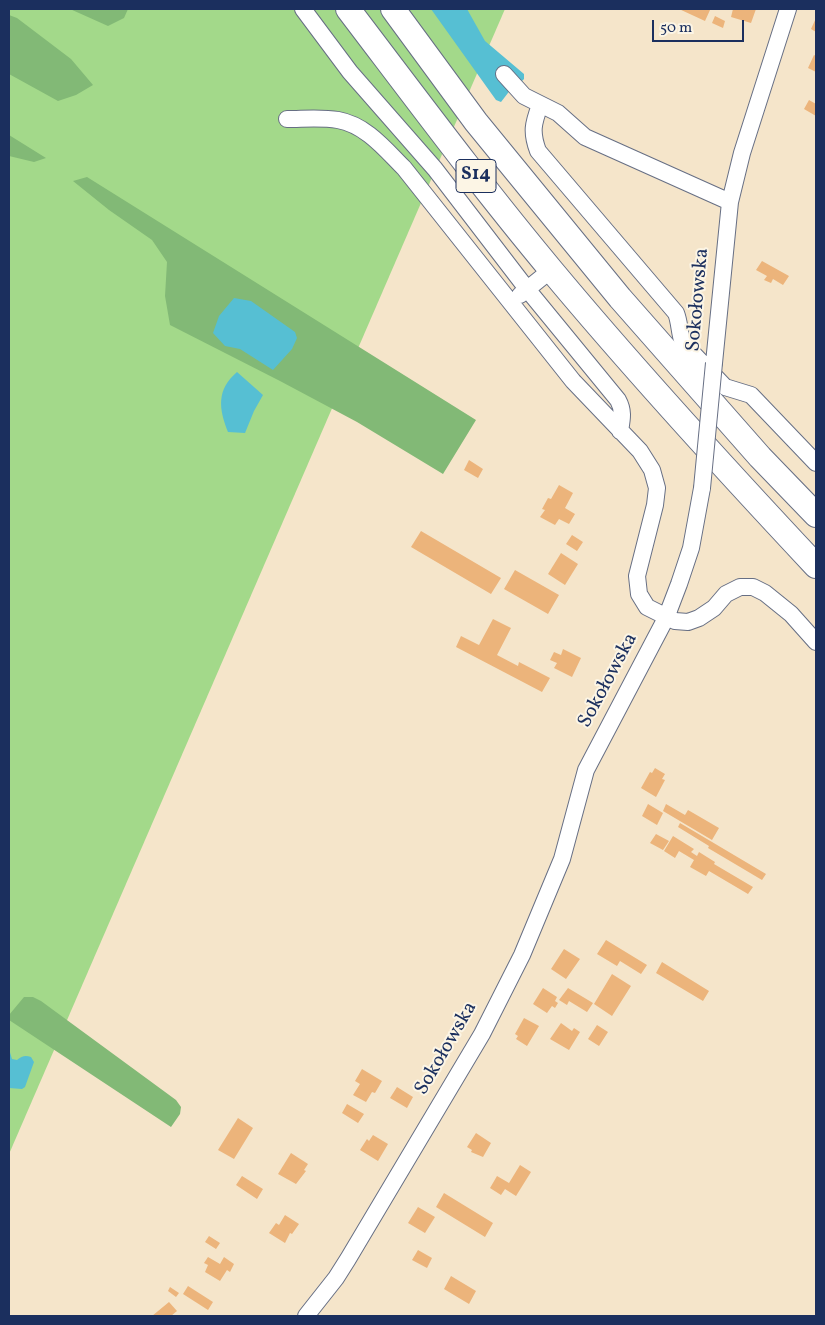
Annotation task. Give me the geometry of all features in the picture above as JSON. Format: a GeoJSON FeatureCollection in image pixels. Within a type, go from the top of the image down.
{"type":"FeatureCollection","features":[{"type":"Feature","properties":{"kind":"highway","name":"S14"},"geometry":{"type":"LineString","coordinates":[[348,9],[551,270],[700,442],[816,566]]}},
{"type":"Feature","properties":{"kind":"highway","name":"S14"},"geometry":{"type":"LineString","coordinates":[[393,9],[476,122],[620,298],[760,457],[816,515]]}},
{"type":"Feature","properties":{"kind":"street"},"geometry":{"type":"LineString","coordinates":[[303,9],[350,72],[435,169],[527,290],[618,400],[623,414],[620,431]]}},
{"type":"Feature","properties":{"kind":"street","name":"Sokołowska"},"geometry":{"type":"LineString","coordinates":[[306,1316],[336,1278],[348,1259],[482,1034],[509,982],[554,881],[586,770],[666,618],[679,584],[691,548],[702,488],[730,202],[742,153],[788,9]]}},
{"type":"Feature","properties":{"kind":"street"},"geometry":{"type":"LineString","coordinates":[[504,74],[524,96],[558,113],[586,137],[730,202]]}},
{"type":"Feature","properties":{"kind":"street"},"geometry":{"type":"LineString","coordinates":[[540,105],[532,129],[538,151],[676,313],[679,319],[679,334],[683,344],[725,387],[751,395],[816,463]]}},
{"type":"Feature","properties":{"kind":"street"},"geometry":{"type":"LineString","coordinates":[[287,119],[339,120],[359,127],[378,141],[404,168],[573,381],[640,451],[652,470],[657,488],[655,505],[638,576],[639,594],[647,607],[666,618],[682,622],[700,618],[714,608],[726,594],[740,587],[754,587],[765,593],[791,614],[816,642]]}},
{"type":"Feature","properties":{"kind":"street"},"geometry":{"type":"LineString","coordinates":[[511,304],[551,270]]}},
{"type":"Feature","properties":{"kind":"green space"},"geometry":{"type":"Polygon","coordinates":[[[9,9],[505,9],[9,1154],[9,9]]]}},
{"type":"Feature","properties":{"kind":"green space"},"geometry":{"type":"Polygon","coordinates":[[[70,9],[128,9],[124,18],[108,26],[70,9]]]}},
{"type":"Feature","properties":{"kind":"green space"},"geometry":{"type":"Polygon","coordinates":[[[9,15],[17,18],[71,59],[93,85],[76,95],[58,101],[9,74],[9,15]]]}},
{"type":"Feature","properties":{"kind":"green space"},"geometry":{"type":"Polygon","coordinates":[[[9,135],[46,158],[34,162],[9,156],[9,135]]]}},
{"type":"Feature","properties":{"kind":"green space"},"geometry":{"type":"Polygon","coordinates":[[[87,177],[476,420],[443,474],[357,422],[170,325],[165,296],[167,262],[152,240],[109,210],[73,181],[87,177]]]}},
{"type":"Feature","properties":{"kind":"green space"},"geometry":{"type":"Polygon","coordinates":[[[24,997],[33,997],[41,1001],[176,1100],[181,1107],[180,1114],[171,1127],[9,1020],[9,1015],[24,997]]]}},
{"type":"Feature","properties":{"kind":"water"},"geometry":{"type":"Polygon","coordinates":[[[431,9],[467,9],[485,41],[524,74],[524,79],[522,81],[518,80],[501,102],[496,100],[431,9]]]}},
{"type":"Feature","properties":{"kind":"water"},"geometry":{"type":"Polygon","coordinates":[[[234,298],[251,301],[295,332],[297,338],[292,349],[273,370],[240,349],[225,346],[213,333],[219,316],[234,298]]]}},
{"type":"Feature","properties":{"kind":"water"},"geometry":{"type":"Polygon","coordinates":[[[237,372],[263,395],[245,433],[228,432],[221,408],[225,386],[237,372]]]}},
{"type":"Feature","properties":{"kind":"water"},"geometry":{"type":"Polygon","coordinates":[[[9,1049],[12,1059],[17,1060],[27,1056],[31,1057],[34,1062],[25,1087],[22,1089],[9,1088],[9,1049]]]}},
{"type":"Feature","properties":{"kind":"building"},"geometry":{"type":"Polygon","coordinates":[[[679,9],[708,9],[710,10],[705,21],[679,9]]]}},
{"type":"Feature","properties":{"kind":"building"},"geometry":{"type":"Polygon","coordinates":[[[733,9],[756,9],[751,23],[731,17],[733,9]]]}},
{"type":"Feature","properties":{"kind":"building"},"geometry":{"type":"Polygon","coordinates":[[[715,16],[725,21],[723,28],[712,23],[715,16]]]}},
{"type":"Feature","properties":{"kind":"building"},"geometry":{"type":"Polygon","coordinates":[[[816,18],[816,32],[811,29],[816,18]]]}},
{"type":"Feature","properties":{"kind":"building"},"geometry":{"type":"Polygon","coordinates":[[[814,55],[816,56],[816,72],[808,68],[814,55]]]}},
{"type":"Feature","properties":{"kind":"building"},"geometry":{"type":"Polygon","coordinates":[[[809,100],[816,104],[816,116],[804,109],[809,100]]]}},
{"type":"Feature","properties":{"kind":"building"},"geometry":{"type":"Polygon","coordinates":[[[762,261],[789,276],[783,285],[773,279],[771,283],[764,280],[767,276],[756,270],[762,261]]]}},
{"type":"Feature","properties":{"kind":"building"},"geometry":{"type":"Polygon","coordinates":[[[469,460],[483,469],[478,478],[464,470],[469,460]]]}},
{"type":"Feature","properties":{"kind":"building"},"geometry":{"type":"Polygon","coordinates":[[[559,485],[573,493],[565,508],[575,514],[569,524],[559,519],[555,525],[540,517],[545,510],[542,509],[548,498],[551,499],[559,485]]]}},
{"type":"Feature","properties":{"kind":"building"},"geometry":{"type":"Polygon","coordinates":[[[421,531],[501,578],[491,594],[411,547],[421,531]]]}},
{"type":"Feature","properties":{"kind":"building"},"geometry":{"type":"Polygon","coordinates":[[[572,535],[583,542],[577,551],[566,544],[572,535]]]}},
{"type":"Feature","properties":{"kind":"building"},"geometry":{"type":"Polygon","coordinates":[[[561,553],[578,564],[565,585],[548,574],[561,553]]]}},
{"type":"Feature","properties":{"kind":"building"},"geometry":{"type":"Polygon","coordinates":[[[515,570],[559,595],[548,614],[504,589],[515,570]]]}},
{"type":"Feature","properties":{"kind":"building"},"geometry":{"type":"Polygon","coordinates":[[[493,619],[511,628],[497,655],[518,666],[519,662],[550,678],[542,692],[456,647],[461,636],[479,645],[493,619]]]}},
{"type":"Feature","properties":{"kind":"building"},"geometry":{"type":"Polygon","coordinates":[[[563,649],[581,658],[572,677],[554,668],[557,663],[550,660],[554,652],[561,655],[563,649]]]}},
{"type":"Feature","properties":{"kind":"building"},"geometry":{"type":"Polygon","coordinates":[[[655,768],[665,774],[662,779],[665,780],[656,797],[641,788],[650,772],[652,773],[655,768]]]}},
{"type":"Feature","properties":{"kind":"building"},"geometry":{"type":"Polygon","coordinates":[[[648,804],[663,813],[657,825],[642,816],[648,804]]]}},
{"type":"Feature","properties":{"kind":"building"},"geometry":{"type":"Polygon","coordinates":[[[666,804],[685,815],[688,810],[719,828],[712,840],[663,811],[666,804]]]}},
{"type":"Feature","properties":{"kind":"building"},"geometry":{"type":"Polygon","coordinates":[[[680,823],[766,874],[762,880],[708,848],[709,846],[678,827],[680,823]]]}},
{"type":"Feature","properties":{"kind":"building"},"geometry":{"type":"Polygon","coordinates":[[[656,834],[669,841],[663,850],[650,843],[656,834]]]}},
{"type":"Feature","properties":{"kind":"building"},"geometry":{"type":"Polygon","coordinates":[[[673,836],[694,849],[691,852],[697,856],[699,852],[715,862],[714,864],[753,887],[748,894],[709,871],[706,876],[690,867],[694,860],[679,851],[675,858],[664,851],[673,836]]]}},
{"type":"Feature","properties":{"kind":"building"},"geometry":{"type":"Polygon","coordinates":[[[606,940],[647,965],[641,974],[620,961],[617,966],[597,954],[606,940]]]}},
{"type":"Feature","properties":{"kind":"building"},"geometry":{"type":"Polygon","coordinates":[[[564,949],[580,959],[566,979],[551,969],[564,949]]]}},
{"type":"Feature","properties":{"kind":"building"},"geometry":{"type":"Polygon","coordinates":[[[662,962],[709,991],[703,1001],[656,973],[662,962]]]}},
{"type":"Feature","properties":{"kind":"building"},"geometry":{"type":"Polygon","coordinates":[[[612,974],[631,986],[612,1016],[594,1004],[612,974]]]}},
{"type":"Feature","properties":{"kind":"building"},"geometry":{"type":"Polygon","coordinates":[[[543,988],[557,997],[555,1001],[558,1003],[555,1008],[552,1006],[547,1013],[533,1004],[543,988]]]}},
{"type":"Feature","properties":{"kind":"building"},"geometry":{"type":"Polygon","coordinates":[[[568,988],[593,1003],[587,1012],[569,1001],[567,1005],[559,1000],[568,988]]]}},
{"type":"Feature","properties":{"kind":"building"},"geometry":{"type":"Polygon","coordinates":[[[524,1018],[539,1026],[527,1046],[516,1039],[518,1036],[515,1034],[524,1018]]]}},
{"type":"Feature","properties":{"kind":"building"},"geometry":{"type":"Polygon","coordinates":[[[561,1023],[572,1031],[574,1028],[580,1032],[569,1050],[550,1039],[561,1023]]]}},
{"type":"Feature","properties":{"kind":"building"},"geometry":{"type":"Polygon","coordinates":[[[597,1025],[608,1032],[599,1046],[588,1039],[597,1025]]]}},
{"type":"Feature","properties":{"kind":"building"},"geometry":{"type":"Polygon","coordinates":[[[362,1069],[382,1081],[375,1093],[372,1092],[366,1102],[353,1095],[360,1084],[355,1081],[362,1069]]]}},
{"type":"Feature","properties":{"kind":"building"},"geometry":{"type":"Polygon","coordinates":[[[397,1087],[413,1097],[407,1108],[390,1098],[397,1087]]]}},
{"type":"Feature","properties":{"kind":"building"},"geometry":{"type":"Polygon","coordinates":[[[347,1104],[364,1114],[358,1123],[342,1113],[347,1104]]]}},
{"type":"Feature","properties":{"kind":"building"},"geometry":{"type":"Polygon","coordinates":[[[238,1118],[253,1128],[234,1159],[218,1150],[238,1118]]]}},
{"type":"Feature","properties":{"kind":"building"},"geometry":{"type":"Polygon","coordinates":[[[476,1133],[491,1143],[483,1157],[471,1152],[472,1150],[467,1147],[476,1133]]]}},
{"type":"Feature","properties":{"kind":"building"},"geometry":{"type":"Polygon","coordinates":[[[373,1135],[388,1144],[378,1161],[360,1150],[367,1139],[369,1141],[373,1135]]]}},
{"type":"Feature","properties":{"kind":"building"},"geometry":{"type":"Polygon","coordinates":[[[291,1153],[308,1164],[304,1170],[306,1171],[296,1184],[278,1174],[291,1153]]]}},
{"type":"Feature","properties":{"kind":"building"},"geometry":{"type":"Polygon","coordinates":[[[520,1165],[531,1172],[516,1196],[505,1189],[501,1195],[490,1188],[497,1176],[509,1183],[520,1165]]]}},
{"type":"Feature","properties":{"kind":"building"},"geometry":{"type":"Polygon","coordinates":[[[242,1176],[263,1189],[257,1199],[236,1185],[242,1176]]]}},
{"type":"Feature","properties":{"kind":"building"},"geometry":{"type":"Polygon","coordinates":[[[444,1193],[493,1223],[485,1237],[436,1207],[444,1193]]]}},
{"type":"Feature","properties":{"kind":"building"},"geometry":{"type":"Polygon","coordinates":[[[418,1207],[435,1217],[425,1233],[408,1223],[418,1207]]]}},
{"type":"Feature","properties":{"kind":"building"},"geometry":{"type":"Polygon","coordinates":[[[285,1215],[299,1224],[292,1234],[290,1233],[285,1243],[269,1233],[276,1223],[279,1225],[285,1215]]]}},
{"type":"Feature","properties":{"kind":"building"},"geometry":{"type":"Polygon","coordinates":[[[209,1236],[220,1243],[216,1249],[205,1242],[209,1236]]]}},
{"type":"Feature","properties":{"kind":"building"},"geometry":{"type":"Polygon","coordinates":[[[418,1250],[432,1258],[427,1268],[412,1260],[418,1250]]]}},
{"type":"Feature","properties":{"kind":"building"},"geometry":{"type":"Polygon","coordinates":[[[208,1257],[220,1264],[224,1257],[234,1264],[230,1272],[227,1270],[220,1281],[205,1272],[208,1265],[204,1263],[208,1257]]]}},
{"type":"Feature","properties":{"kind":"building"},"geometry":{"type":"Polygon","coordinates":[[[451,1276],[476,1291],[469,1304],[444,1289],[451,1276]]]}},
{"type":"Feature","properties":{"kind":"building"},"geometry":{"type":"Polygon","coordinates":[[[188,1286],[213,1302],[208,1310],[183,1294],[188,1286]]]}},
{"type":"Feature","properties":{"kind":"building"},"geometry":{"type":"Polygon","coordinates":[[[170,1287],[179,1293],[176,1297],[168,1291],[170,1287]]]}},
{"type":"Feature","properties":{"kind":"building"},"geometry":{"type":"Polygon","coordinates":[[[169,1302],[177,1311],[171,1316],[152,1316],[169,1302]]]}}]}
